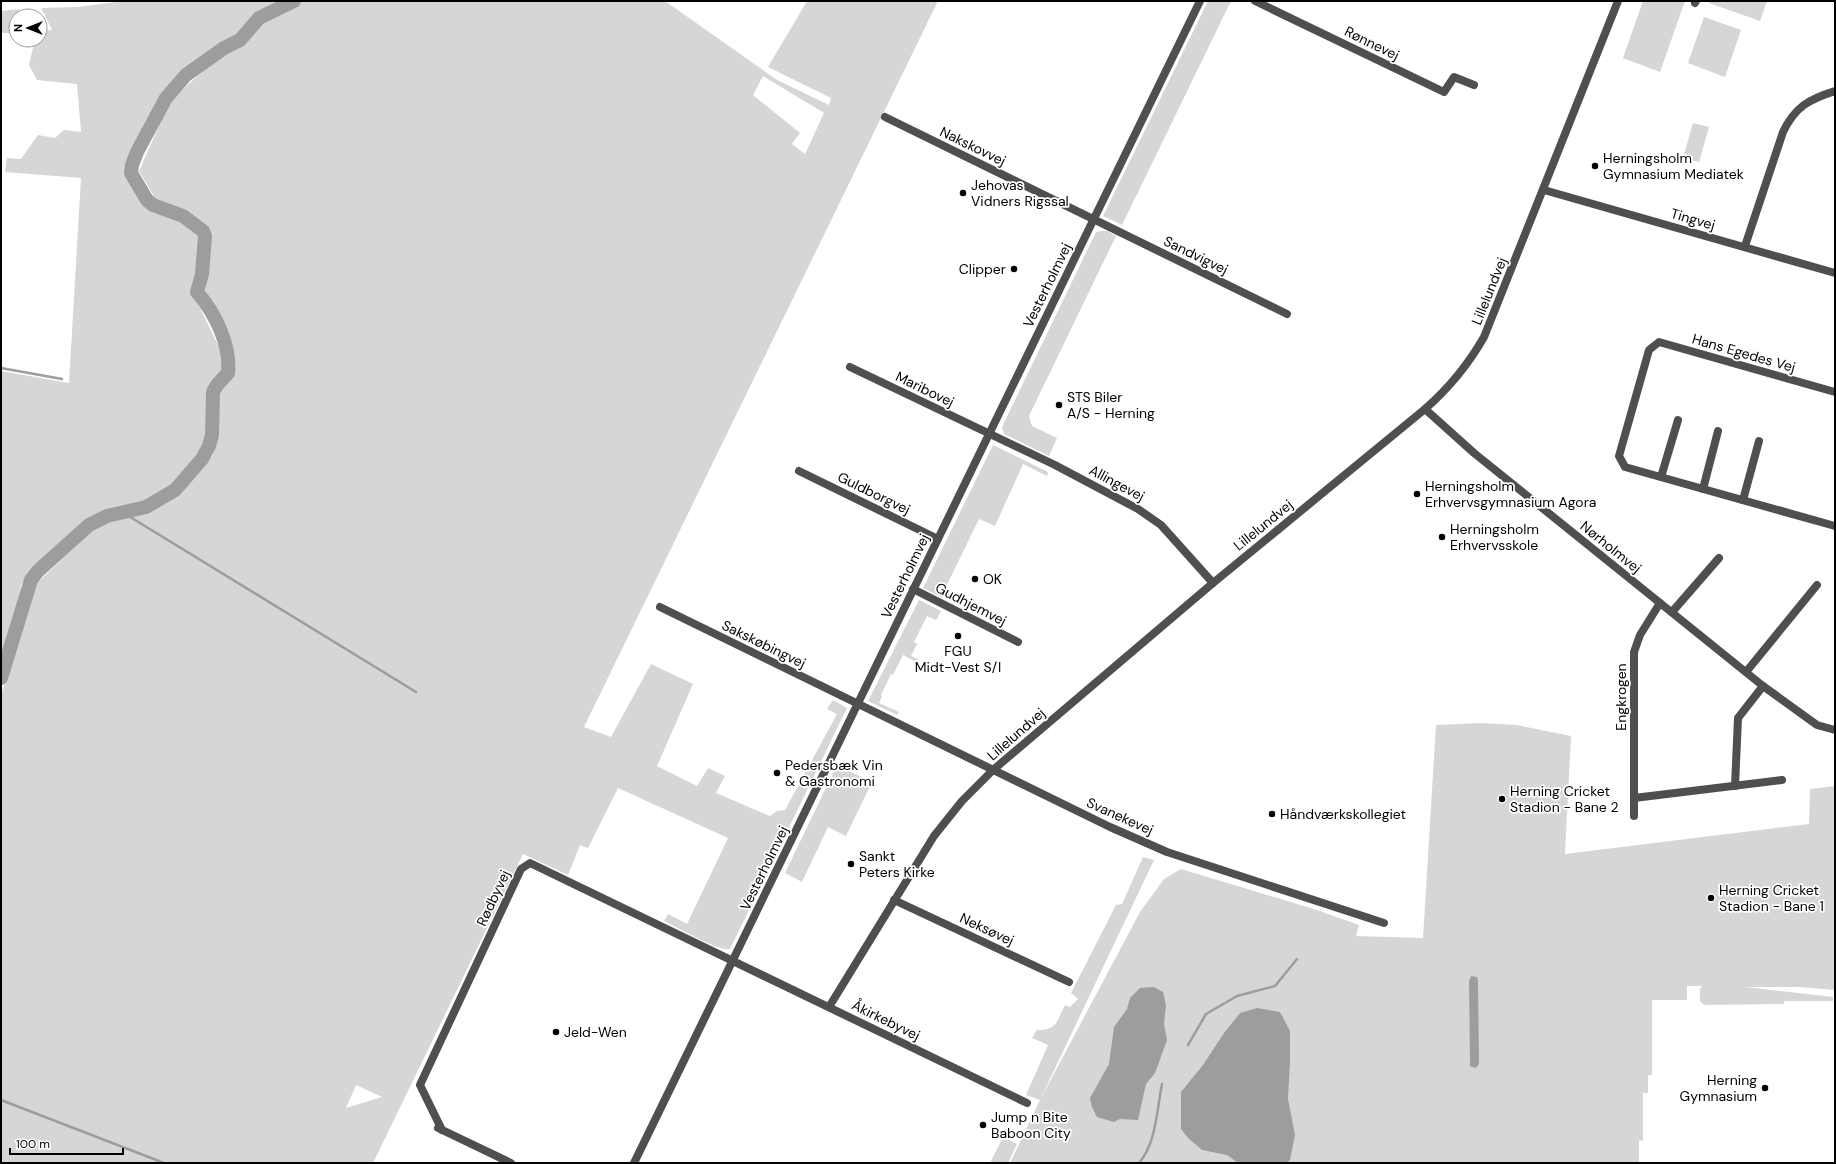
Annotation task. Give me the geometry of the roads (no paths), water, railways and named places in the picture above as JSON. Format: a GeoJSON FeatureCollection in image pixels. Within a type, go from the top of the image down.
{"type":"FeatureCollection","features":[{"type":"Feature","properties":{"kind":"street","name":"Vesterholmvej"},"geometry":{"type":"LineString","coordinates":[[634,1163],[1200,1]]}},
{"type":"Feature","properties":{"kind":"street","name":"Rønnevej"},"geometry":{"type":"LineString","coordinates":[[1255,1],[1444,92],[1454,77],[1474,85]]}},
{"type":"Feature","properties":{"kind":"street","name":"Lillelundvej"},"geometry":{"type":"LineString","coordinates":[[829,1007],[934,836],[962,801],[993,770],[1213,583],[1425,409],[1453,383],[1475,353],[1484,337],[1544,190],[1618,1]]}},
{"type":"Feature","properties":{"kind":"street"},"geometry":{"type":"LineString","coordinates":[[1745,246],[1783,132],[1789,120],[1798,109],[1809,101],[1835,92]]}},
{"type":"Feature","properties":{"kind":"street","name":"Nakskovvej"},"geometry":{"type":"LineString","coordinates":[[885,117],[1093,220]]}},
{"type":"Feature","properties":{"kind":"street","name":"Tingvej"},"geometry":{"type":"LineString","coordinates":[[1544,190],[1745,246],[1835,273]]}},
{"type":"Feature","properties":{"kind":"street","name":"Sandvigvej"},"geometry":{"type":"LineString","coordinates":[[1093,220],[1287,314]]}},
{"type":"Feature","properties":{"kind":"street","name":"Hans Egedes Vej"},"geometry":{"type":"LineString","coordinates":[[1661,477],[1625,467],[1619,456],[1649,350],[1659,342],[1835,392]]}},
{"type":"Feature","properties":{"kind":"street","name":"Maribovej"},"geometry":{"type":"LineString","coordinates":[[850,368],[989,434]]}},
{"type":"Feature","properties":{"kind":"street","name":"Nørholmvej"},"geometry":{"type":"LineString","coordinates":[[1425,409],[1474,453],[1763,686],[1817,725],[1835,730]]}},
{"type":"Feature","properties":{"kind":"street"},"geometry":{"type":"LineString","coordinates":[[1678,420],[1661,477],[1835,526]]}},
{"type":"Feature","properties":{"kind":"street"},"geometry":{"type":"LineString","coordinates":[[1703,489],[1718,431]]}},
{"type":"Feature","properties":{"kind":"street","name":"Allingevej"},"geometry":{"type":"LineString","coordinates":[[989,434],[1055,465],[1138,509],[1161,525],[1213,583]]}},
{"type":"Feature","properties":{"kind":"street"},"geometry":{"type":"LineString","coordinates":[[1743,500],[1759,441]]}},
{"type":"Feature","properties":{"kind":"street","name":"Guldborgvej"},"geometry":{"type":"LineString","coordinates":[[799,471],[938,539]]}},
{"type":"Feature","properties":{"kind":"street"},"geometry":{"type":"LineString","coordinates":[[1672,612],[1719,558]]}},
{"type":"Feature","properties":{"kind":"street"},"geometry":{"type":"LineString","coordinates":[[1746,672],[1817,584]]}},
{"type":"Feature","properties":{"kind":"street","name":"Gudhjemvej"},"geometry":{"type":"LineString","coordinates":[[913,589],[1018,642]]}},
{"type":"Feature","properties":{"kind":"street","name":"Engkrogen"},"geometry":{"type":"LineString","coordinates":[[1634,816],[1634,652],[1640,635],[1660,603]]}},
{"type":"Feature","properties":{"kind":"street","name":"Sakskøbingvej"},"geometry":{"type":"LineString","coordinates":[[660,607],[858,703]]}},
{"type":"Feature","properties":{"kind":"street"},"geometry":{"type":"LineString","coordinates":[[1735,786],[1738,718],[1763,686]]}},
{"type":"Feature","properties":{"kind":"street","name":"Svanekevej"},"geometry":{"type":"LineString","coordinates":[[858,703],[1110,827],[1167,852],[1384,923]]}},
{"type":"Feature","properties":{"kind":"street"},"geometry":{"type":"LineString","coordinates":[[1634,798],[1782,780]]}},
{"type":"Feature","properties":{"kind":"street","name":"Rødbyvej"},"geometry":{"type":"LineString","coordinates":[[496,1160],[439,1128],[420,1085],[521,869],[530,863],[733,961]]}},
{"type":"Feature","properties":{"kind":"street","name":"Neksøvej"},"geometry":{"type":"LineString","coordinates":[[894,900],[1068,982]]}},
{"type":"Feature","properties":{"kind":"street","name":"Åkirkebyvej"},"geometry":{"type":"LineString","coordinates":[[733,961],[1027,1103]]}},
{"type":"Feature","properties":{"kind":"street"},"geometry":{"type":"LineString","coordinates":[[496,1160],[511,1163]]}},
{"type":"Feature","properties":{"kind":"waterway"},"geometry":{"type":"LineString","coordinates":[[1,678],[31,580],[38,571],[89,525],[107,516],[146,507],[175,490],[202,459],[209,446],[212,435],[213,392],[228,373],[228,362],[227,351],[216,319],[197,292],[202,274],[205,236],[203,231],[183,216],[153,205],[147,200],[131,173],[132,165],[137,152],[166,98],[186,75],[224,48],[240,40],[259,18],[294,1]]}},
{"type":"Feature","properties":{"kind":"waterway"},"geometry":{"type":"LineString","coordinates":[[1,368],[62,379]]}},
{"type":"Feature","properties":{"kind":"waterway"},"geometry":{"type":"LineString","coordinates":[[122,512],[416,692]]}},
{"type":"Feature","properties":{"kind":"waterway"},"geometry":{"type":"LineString","coordinates":[[1188,1045],[1206,1014],[1237,996],[1275,986],[1297,959]]}},
{"type":"Feature","properties":{"kind":"waterway"},"geometry":{"type":"LineString","coordinates":[[1139,1163],[1149,1146],[1155,1126],[1162,1084]]}},
{"type":"Feature","properties":{"kind":"waterway"},"geometry":{"type":"LineString","coordinates":[[1,1100],[164,1163]]}},
{"type":"Feature","properties":{"kind":"place","name":"Herningsholm Gymnasium Mediatek"},"geometry":{"type":"Point","coordinates":[1595,166]}},
{"type":"Feature","properties":{"kind":"place","name":"Jehovas Vidners Rigssal"},"geometry":{"type":"Point","coordinates":[963,193]}},
{"type":"Feature","properties":{"kind":"place","name":"Clipper"},"geometry":{"type":"Point","coordinates":[1014,269]}},
{"type":"Feature","properties":{"kind":"place","name":"STS Biler A/S - Herning"},"geometry":{"type":"Point","coordinates":[1059,405]}},
{"type":"Feature","properties":{"kind":"place","name":"Herningsholm Erhvervsgymnasium Agora"},"geometry":{"type":"Point","coordinates":[1417,494]}},
{"type":"Feature","properties":{"kind":"place","name":"Herningsholm Erhvervsskole"},"geometry":{"type":"Point","coordinates":[1442,537]}},
{"type":"Feature","properties":{"kind":"place","name":"OK"},"geometry":{"type":"Point","coordinates":[975,579]}},
{"type":"Feature","properties":{"kind":"place","name":"FGU Midt-Vest S/I"},"geometry":{"type":"Point","coordinates":[958,636]}},
{"type":"Feature","properties":{"kind":"place","name":"Pedersbæk Vin & Gastronomi"},"geometry":{"type":"Point","coordinates":[777,773]}},
{"type":"Feature","properties":{"kind":"place","name":"Herning Cricket Stadion - Bane 2"},"geometry":{"type":"Point","coordinates":[1502,799]}},
{"type":"Feature","properties":{"kind":"place","name":"Håndværkskollegiet"},"geometry":{"type":"Point","coordinates":[1272,814]}},
{"type":"Feature","properties":{"kind":"place","name":"Sankt Peters Kirke"},"geometry":{"type":"Point","coordinates":[851,864]}},
{"type":"Feature","properties":{"kind":"place","name":"Herning Cricket Stadion - Bane 1"},"geometry":{"type":"Point","coordinates":[1711,898]}},
{"type":"Feature","properties":{"kind":"place","name":"Jeld-Wen"},"geometry":{"type":"Point","coordinates":[556,1032]}},
{"type":"Feature","properties":{"kind":"place","name":"Herning Gymnasium"},"geometry":{"type":"Point","coordinates":[1765,1088]}},
{"type":"Feature","properties":{"kind":"place","name":"Jump n Bite Baboon City"},"geometry":{"type":"Point","coordinates":[983,1125]}}]}
